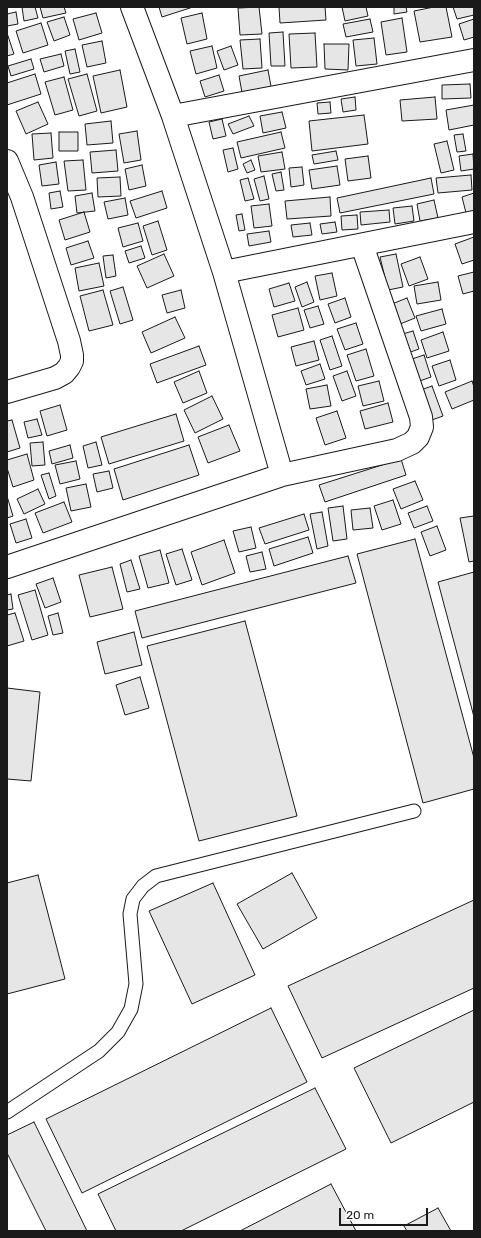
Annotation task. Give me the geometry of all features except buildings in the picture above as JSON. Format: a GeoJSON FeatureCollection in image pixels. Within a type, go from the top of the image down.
{"type":"FeatureCollection","features":[{"type":"Feature","properties":{"kind":"street"},"geometry":{"type":"LineString","coordinates":[[132,7],[173,116],[224,272],[282,475]]}},
{"type":"Feature","properties":{"kind":"street"},"geometry":{"type":"LineString","coordinates":[[173,116],[474,60]]}},
{"type":"Feature","properties":{"kind":"street"},"geometry":{"type":"LineString","coordinates":[[7,162],[22,197],[72,354],[72,361],[64,373],[55,378],[7,392]]}},
{"type":"Feature","properties":{"kind":"street"},"geometry":{"type":"LineString","coordinates":[[224,272],[474,222]]}},
{"type":"Feature","properties":{"kind":"street"},"geometry":{"type":"LineString","coordinates":[[7,567],[282,475],[397,450],[412,443],[418,437],[422,427],[421,417],[362,245]]}},
{"type":"Feature","properties":{"kind":"lane"},"geometry":{"type":"LineString","coordinates":[[7,1112],[99,1051],[118,1032],[131,1009],[136,984],[130,914],[133,899],[143,886],[156,876],[414,811]]}}]}
